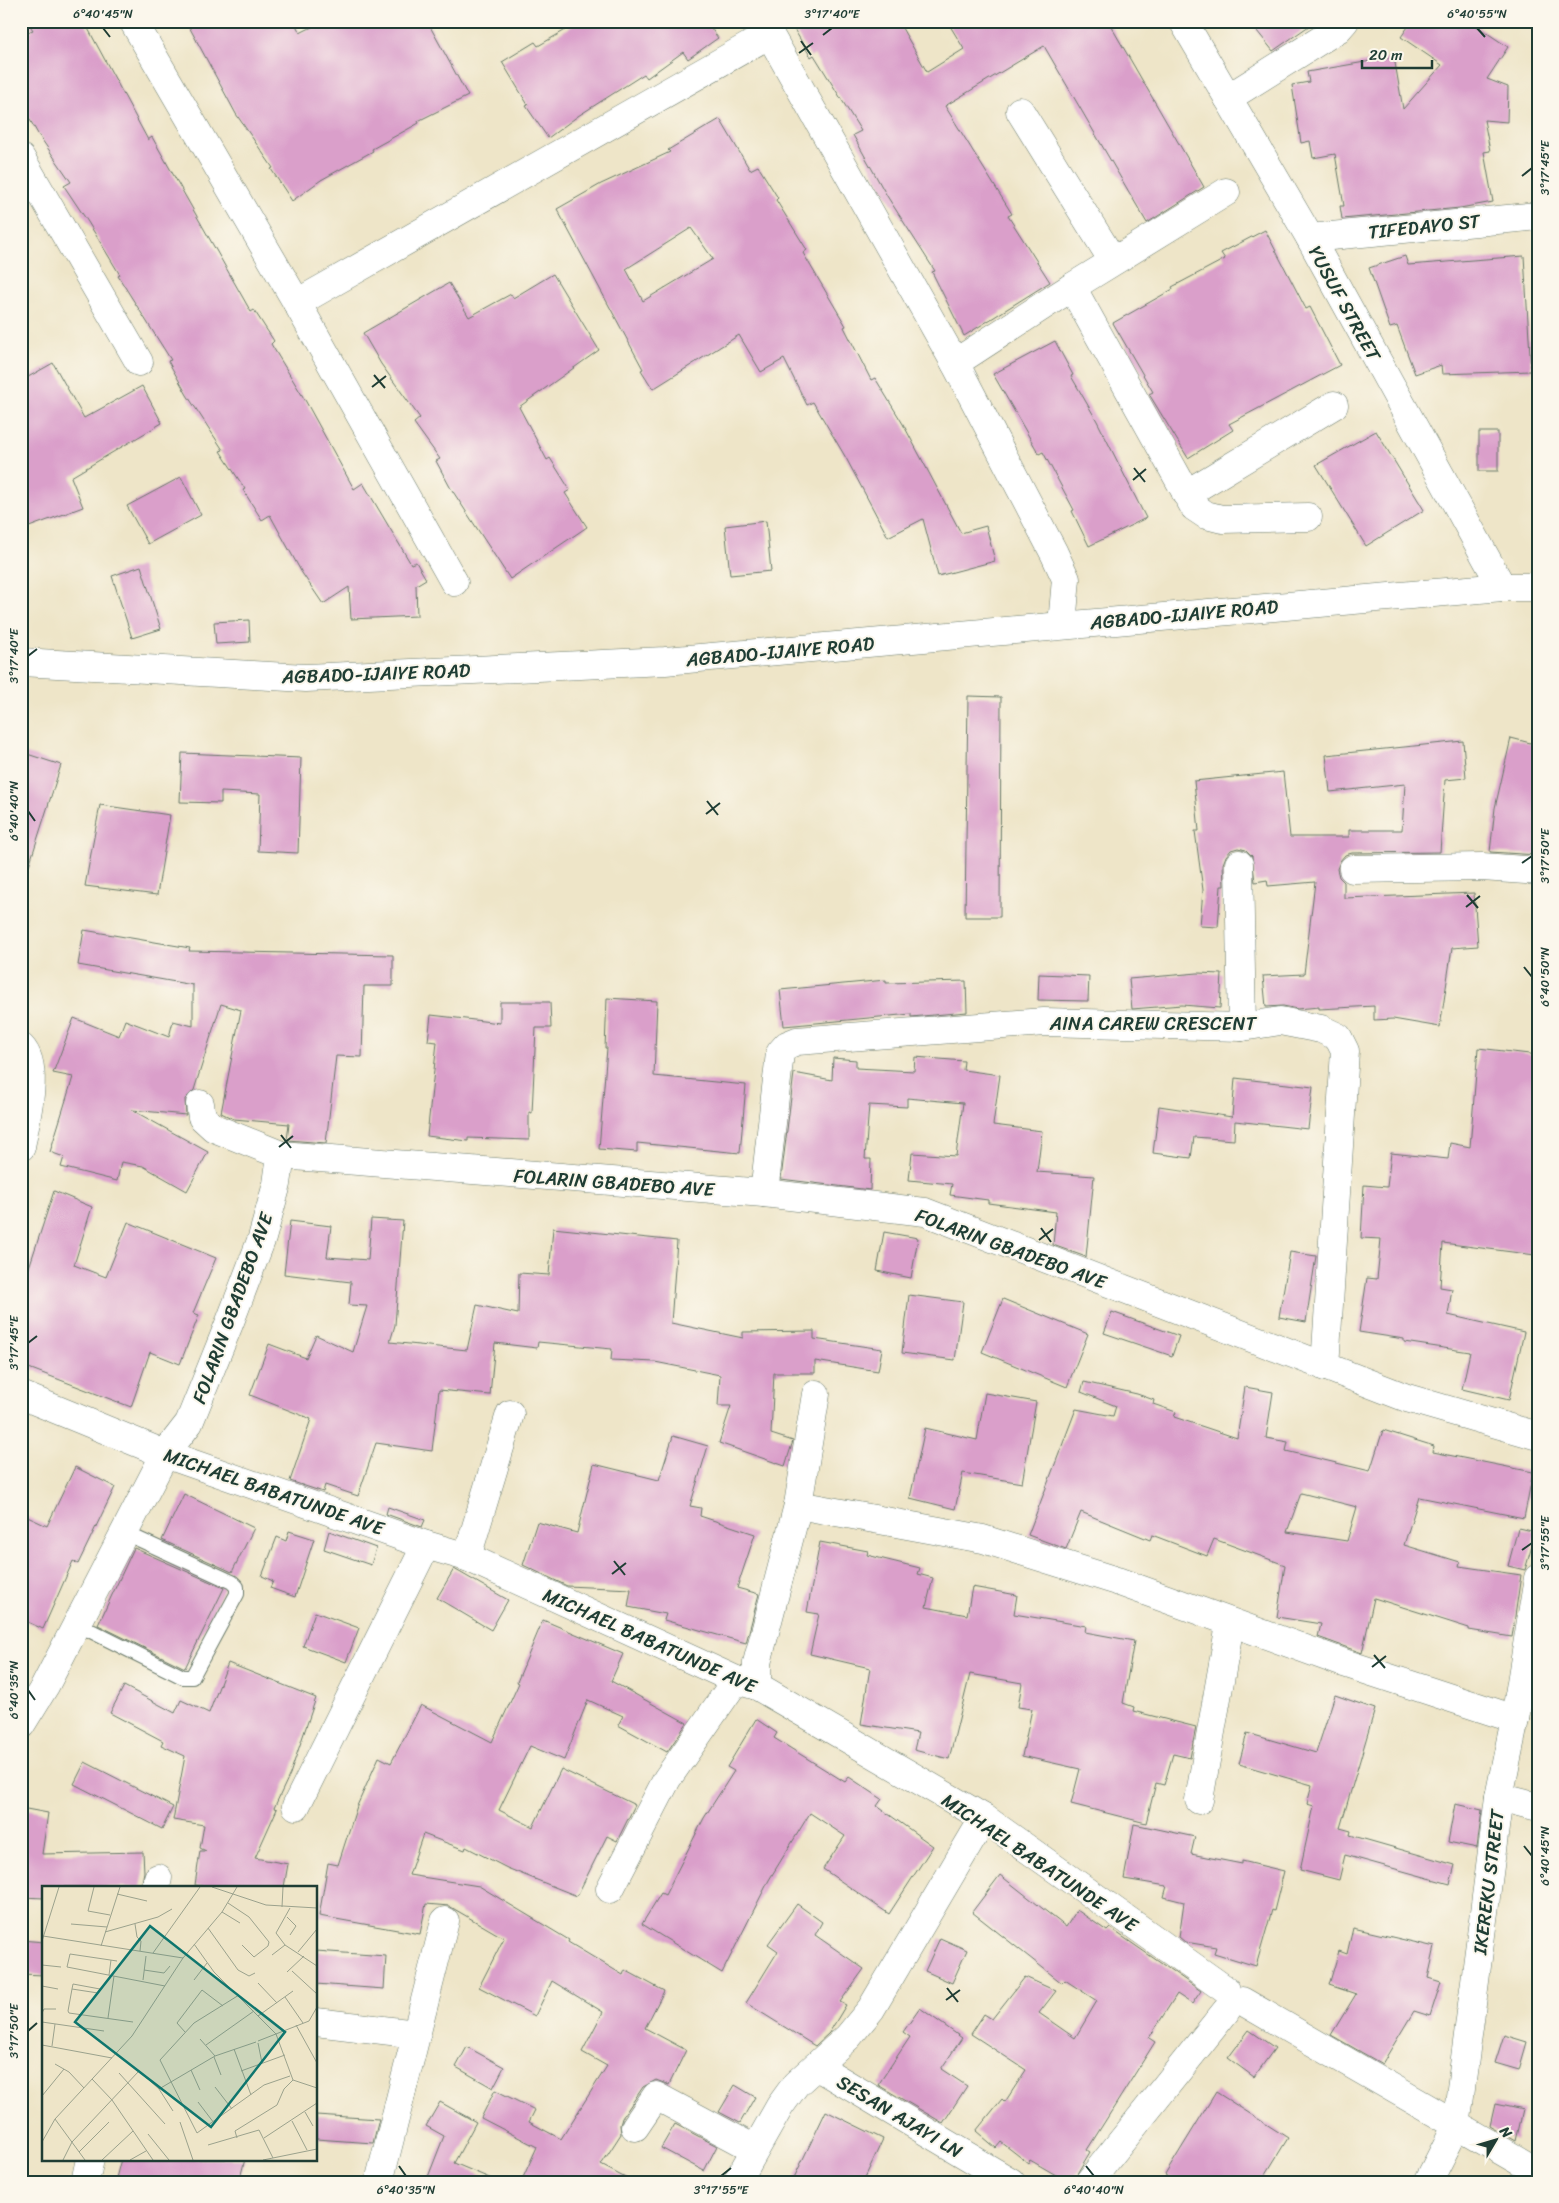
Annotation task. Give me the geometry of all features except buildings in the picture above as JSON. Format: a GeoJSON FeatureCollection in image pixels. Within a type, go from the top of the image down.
{"type":"FeatureCollection","features":[{"type":"Feature","properties":{"kind":"street"},"geometry":{"type":"LineString","coordinates":[[133,21],[297,303],[454,582]]}},
{"type":"Feature","properties":{"kind":"street","name":"YUSUF STREET"},"geometry":{"type":"LineString","coordinates":[[1183,21],[1310,238],[1502,587]]}},
{"type":"Feature","properties":{"kind":"street"},"geometry":{"type":"LineString","coordinates":[[1228,98],[1338,29],[1345,21]]}},
{"type":"Feature","properties":{"kind":"street"},"geometry":{"type":"LineString","coordinates":[[297,303],[766,28],[954,363],[1066,579],[1062,625]]}},
{"type":"Feature","properties":{"kind":"street"},"geometry":{"type":"LineString","coordinates":[[1020,111],[1113,261]]}},
{"type":"Feature","properties":{"kind":"street"},"geometry":{"type":"LineString","coordinates":[[21,158],[139,362]]}},
{"type":"Feature","properties":{"kind":"street"},"geometry":{"type":"LineString","coordinates":[[954,363],[1113,261],[1226,192]]}},
{"type":"Feature","properties":{"kind":"street","name":"TIFEDAYO ST"},"geometry":{"type":"LineString","coordinates":[[1310,238],[1538,216]]}},
{"type":"Feature","properties":{"kind":"street"},"geometry":{"type":"LineString","coordinates":[[1072,287],[1194,507],[1206,515],[1222,519],[1308,517]]}},
{"type":"Feature","properties":{"kind":"street"},"geometry":{"type":"LineString","coordinates":[[1186,494],[1334,405]]}},
{"type":"Feature","properties":{"kind":"street","name":"AGBADO-IJAIYE ROAD"},"geometry":{"type":"LineString","coordinates":[[21,662],[306,678],[665,661],[1502,587],[1538,587]]}},
{"type":"Feature","properties":{"kind":"street"},"geometry":{"type":"LineString","coordinates":[[1239,864],[1242,1026]]}},
{"type":"Feature","properties":{"kind":"street"},"geometry":{"type":"LineString","coordinates":[[1353,869],[1482,867],[1538,871]]}},
{"type":"Feature","properties":{"kind":"street","name":"AINA CAREW CRESCENT"},"geometry":{"type":"LineString","coordinates":[[764,1193],[780,1054],[787,1044],[797,1041],[1044,1022],[1242,1026],[1280,1021],[1321,1029],[1338,1037],[1345,1051],[1325,1367]]}},
{"type":"Feature","properties":{"kind":"street"},"geometry":{"type":"LineString","coordinates":[[21,1047],[27,1053],[32,1075],[21,1147]]}},
{"type":"Feature","properties":{"kind":"street"},"geometry":{"type":"LineString","coordinates":[[200,1104],[202,1117],[214,1128],[281,1155]]}},
{"type":"Feature","properties":{"kind":"street","name":"FOLARIN GBADEBO AVE"},"geometry":{"type":"LineString","coordinates":[[21,1726],[77,1624],[165,1454],[189,1423],[262,1238],[276,1184],[281,1155],[764,1193],[925,1212],[1407,1398],[1538,1436]]}},
{"type":"Feature","properties":{"kind":"street"},"geometry":{"type":"LineString","coordinates":[[610,1889],[667,1780],[746,1683],[757,1663],[798,1505],[816,1394]]}},
{"type":"Feature","properties":{"kind":"street","name":"MICHAEL BABATUNDE AVE"},"geometry":{"type":"LineString","coordinates":[[21,1395],[165,1454],[426,1545],[467,1557],[601,1620],[746,1683],[984,1818],[1231,2000],[1538,2172]]}},
{"type":"Feature","properties":{"kind":"street"},"geometry":{"type":"LineString","coordinates":[[467,1557],[510,1414]]}},
{"type":"Feature","properties":{"kind":"street"},"geometry":{"type":"LineString","coordinates":[[798,1505],[983,1539],[1116,1581],[1230,1624],[1515,1719]]}},
{"type":"Feature","properties":{"kind":"street"},"geometry":{"type":"LineString","coordinates":[[296,1806],[426,1545]]}},
{"type":"Feature","properties":{"kind":"street","name":"IKEREKU STREET"},"geometry":{"type":"LineString","coordinates":[[1428,2182],[1456,2127],[1499,1797],[1515,1719],[1538,1578]]}},
{"type":"Feature","properties":{"kind":"street"},"geometry":{"type":"LineString","coordinates":[[1199,1800],[1230,1624]]}},
{"type":"Feature","properties":{"kind":"street"},"geometry":{"type":"LineString","coordinates":[[1499,1797],[1538,1807]]}},
{"type":"Feature","properties":{"kind":"street"},"geometry":{"type":"LineString","coordinates":[[737,2182],[754,2149],[796,2084],[848,2037],[872,2009],[984,1818]]}},
{"type":"Feature","properties":{"kind":"street"},"geometry":{"type":"LineString","coordinates":[[379,2182],[445,1921]]}},
{"type":"Feature","properties":{"kind":"street"},"geometry":{"type":"LineString","coordinates":[[1089,2182],[1231,2000]]}},
{"type":"Feature","properties":{"kind":"street"},"geometry":{"type":"LineString","coordinates":[[318,2022],[416,2034]]}},
{"type":"Feature","properties":{"kind":"street","name":"SESAN AJAYI LN"},"geometry":{"type":"LineString","coordinates":[[816,2066],[1011,2182]]}},
{"type":"Feature","properties":{"kind":"street"},"geometry":{"type":"LineString","coordinates":[[635,2127],[656,2096],[754,2149]]}},
{"type":"Feature","properties":{"kind":"street"},"geometry":{"type":"LineString","coordinates":[[84,2182],[90,2160]]}},
{"type":"Feature","properties":{"kind":"lane"},"geometry":{"type":"LineString","coordinates":[[77,1624],[183,1677],[192,1677],[238,1594],[237,1587],[232,1582],[123,1532]]}}]}
